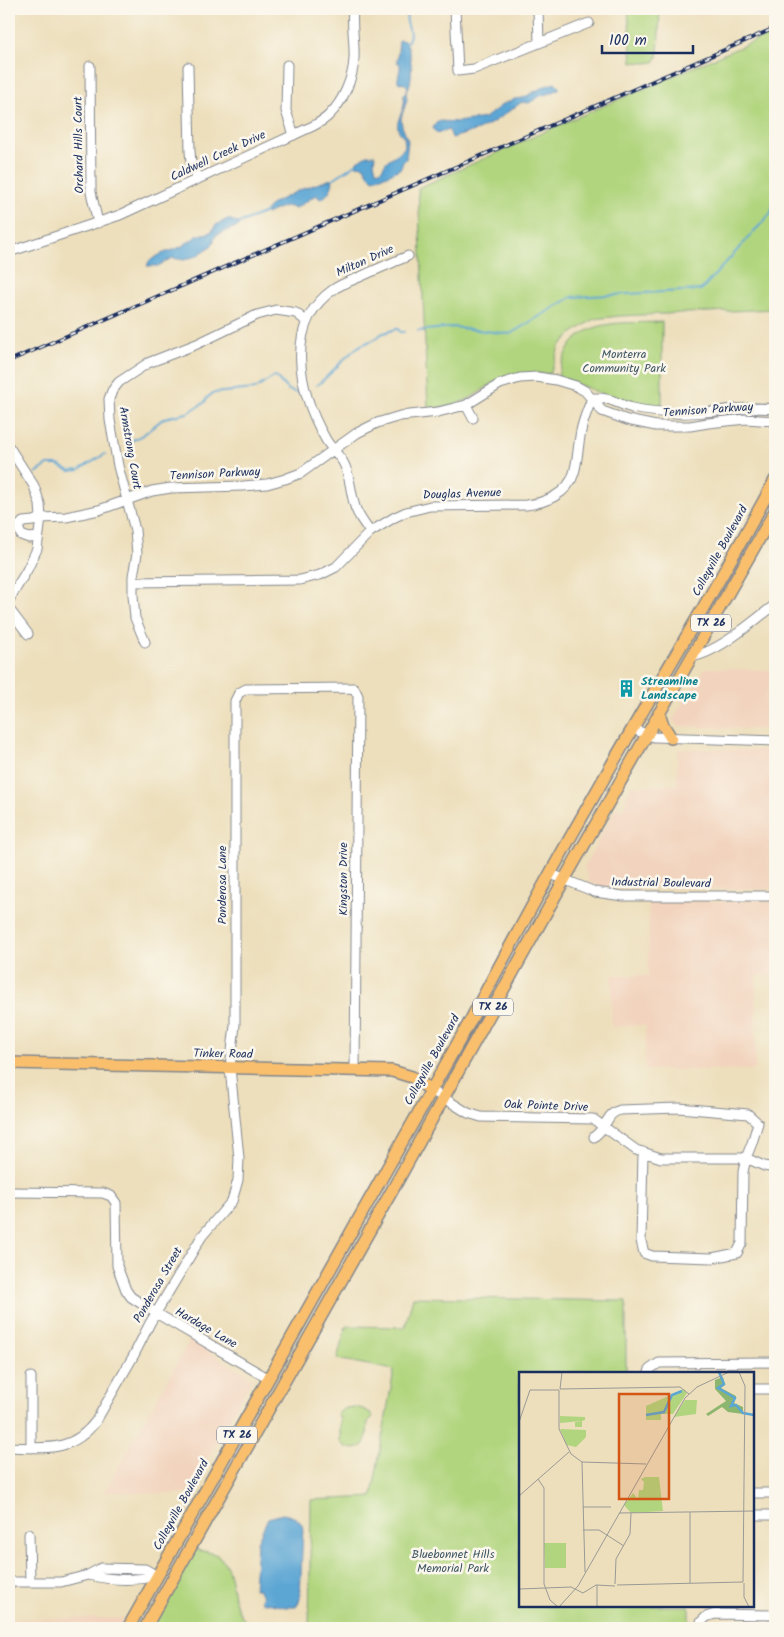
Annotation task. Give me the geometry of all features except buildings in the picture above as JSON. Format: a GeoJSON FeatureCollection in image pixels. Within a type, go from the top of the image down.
{"type":"FeatureCollection","features":[{"type":"Feature","properties":{"kind":"main road","name":"Colleyville Boulevard"},"geometry":{"type":"LineString","coordinates":[[128,1628],[551,874],[775,480]]}},
{"type":"Feature","properties":{"kind":"main road","name":"TX 26"},"geometry":{"type":"LineString","coordinates":[[145,1628],[444,1098],[564,880],[775,511]]}},
{"type":"Feature","properties":{"kind":"main road"},"geometry":{"type":"LineString","coordinates":[[659,713],[663,725],[671,738]]}},
{"type":"Feature","properties":{"kind":"main road","name":"Tinker Road"},"geometry":{"type":"LineString","coordinates":[[9,1063],[392,1071],[412,1077],[431,1090]]}},
{"type":"Feature","properties":{"kind":"main road"},"geometry":{"type":"LineString","coordinates":[[339,1254],[353,1260]]}},
{"type":"Feature","properties":{"kind":"main road"},"geometry":{"type":"LineString","coordinates":[[157,1576],[170,1583]]}},
{"type":"Feature","properties":{"kind":"street","name":"Caldwell Creek Drive"},"geometry":{"type":"LineString","coordinates":[[9,252],[120,215],[313,126],[329,115],[341,99],[353,65],[354,9]]}},
{"type":"Feature","properties":{"kind":"street"},"geometry":{"type":"LineString","coordinates":[[455,9],[458,71],[474,69],[589,23]]}},
{"type":"Feature","properties":{"kind":"street"},"geometry":{"type":"LineString","coordinates":[[538,9],[539,43]]}},
{"type":"Feature","properties":{"kind":"street"},"geometry":{"type":"LineString","coordinates":[[288,65],[286,111],[294,135]]}},
{"type":"Feature","properties":{"kind":"street","name":"Orchard Hills Court"},"geometry":{"type":"LineString","coordinates":[[90,66],[91,192],[98,223]]}},
{"type":"Feature","properties":{"kind":"street"},"geometry":{"type":"LineString","coordinates":[[188,67],[190,151],[198,179]]}},
{"type":"Feature","properties":{"kind":"street","name":"Milton Drive"},"geometry":{"type":"LineString","coordinates":[[370,532],[354,504],[348,473],[343,462],[322,431],[306,390],[300,360],[301,338],[306,320],[319,303],[334,289],[408,256]]}},
{"type":"Feature","properties":{"kind":"street","name":"Armstrong Court"},"geometry":{"type":"LineString","coordinates":[[145,642],[135,618],[133,582],[137,554],[135,530],[126,500],[110,420],[109,399],[112,391],[119,382],[148,363],[197,344],[256,315],[276,310],[296,313],[306,320]]}},
{"type":"Feature","properties":{"kind":"street","name":"Tennison Parkway"},"geometry":{"type":"LineString","coordinates":[[38,537],[24,537],[21,535],[18,527],[23,522],[33,522],[41,518],[66,517],[99,510],[152,491],[171,488],[267,484],[285,479],[301,472],[357,433],[377,423],[400,416],[438,412],[466,405],[510,380],[532,377],[556,380],[576,386],[585,391],[602,411],[627,420],[656,426],[690,426],[746,419],[775,421]]}},
{"type":"Feature","properties":{"kind":"street","name":"Tennison Parkway"},"geometry":{"type":"LineString","coordinates":[[592,398],[605,397],[632,408],[656,412],[674,413],[751,408],[775,409]]}},
{"type":"Feature","properties":{"kind":"street","name":"Douglas Avenue"},"geometry":{"type":"LineString","coordinates":[[133,582],[300,580],[320,575],[336,567],[370,532],[395,517],[418,508],[454,505],[526,506],[540,504],[568,485],[574,475],[581,430],[592,398]]}},
{"type":"Feature","properties":{"kind":"street"},"geometry":{"type":"LineString","coordinates":[[466,405],[474,418]]}},
{"type":"Feature","properties":{"kind":"street"},"geometry":{"type":"LineString","coordinates":[[720,411],[721,421]]}},
{"type":"Feature","properties":{"kind":"street"},"geometry":{"type":"LineString","coordinates":[[9,447],[34,486],[40,504],[41,518],[37,549],[9,600]]}},
{"type":"Feature","properties":{"kind":"street"},"geometry":{"type":"LineString","coordinates":[[692,657],[705,654],[718,646],[775,605]]}},
{"type":"Feature","properties":{"kind":"street"},"geometry":{"type":"LineString","coordinates":[[9,609],[28,634]]}},
{"type":"Feature","properties":{"kind":"street","name":"Ponderosa Lane"},"geometry":{"type":"LineString","coordinates":[[230,1068],[234,1025],[235,701],[238,693],[246,689],[354,688]]}},
{"type":"Feature","properties":{"kind":"street","name":"Kingston Drive"},"geometry":{"type":"LineString","coordinates":[[354,688],[358,696],[355,1070]]}},
{"type":"Feature","properties":{"kind":"street"},"geometry":{"type":"LineString","coordinates":[[633,729],[654,737],[775,741]]}},
{"type":"Feature","properties":{"kind":"street","name":"Industrial Boulevard"},"geometry":{"type":"LineString","coordinates":[[551,874],[595,892],[623,896],[775,896]]}},
{"type":"Feature","properties":{"kind":"street","name":"Ponderosa Street"},"geometry":{"type":"LineString","coordinates":[[9,1447],[58,1447],[69,1444],[89,1430],[96,1421],[156,1313],[202,1236],[228,1208],[236,1190],[239,1158],[230,1068]]}},
{"type":"Feature","properties":{"kind":"street","name":"Oak Pointe Drive"},"geometry":{"type":"LineString","coordinates":[[431,1090],[468,1113],[481,1117],[593,1119],[636,1150],[661,1158],[746,1158],[764,1166],[775,1168]]}},
{"type":"Feature","properties":{"kind":"street"},"geometry":{"type":"LineString","coordinates":[[594,1137],[604,1127],[607,1118],[613,1112],[620,1110],[679,1108],[748,1114],[758,1123],[746,1158],[742,1243],[737,1253],[712,1258],[652,1256],[644,1253],[641,1241],[643,1152]]}},
{"type":"Feature","properties":{"kind":"street","name":"Hardage Lane"},"geometry":{"type":"LineString","coordinates":[[9,1192],[103,1193],[111,1196],[116,1203],[118,1273],[131,1297],[269,1379]]}},
{"type":"Feature","properties":{"kind":"street"},"geometry":{"type":"LineString","coordinates":[[649,1372],[650,1369],[659,1363],[775,1362]]}},
{"type":"Feature","properties":{"kind":"street"},"geometry":{"type":"LineString","coordinates":[[31,1376],[32,1448]]}},
{"type":"Feature","properties":{"kind":"street"},"geometry":{"type":"LineString","coordinates":[[754,1389],[775,1389]]}},
{"type":"Feature","properties":{"kind":"street"},"geometry":{"type":"LineString","coordinates":[[754,1493],[775,1493]]}},
{"type":"Feature","properties":{"kind":"street"},"geometry":{"type":"LineString","coordinates":[[754,1515],[775,1515]]}},
{"type":"Feature","properties":{"kind":"street"},"geometry":{"type":"LineString","coordinates":[[29,1534],[30,1582]]}},
{"type":"Feature","properties":{"kind":"street"},"geometry":{"type":"LineString","coordinates":[[9,1582],[61,1582],[88,1575],[101,1568],[145,1568],[157,1576]]}},
{"type":"Feature","properties":{"kind":"street"},"geometry":{"type":"LineString","coordinates":[[119,1568],[119,1578]]}},
{"type":"Feature","properties":{"kind":"street"},"geometry":{"type":"LineString","coordinates":[[88,1575],[101,1578],[145,1579],[157,1576]]}},
{"type":"Feature","properties":{"kind":"street"},"geometry":{"type":"LineString","coordinates":[[702,1628],[701,1622],[706,1617],[715,1614],[775,1615]]}},
{"type":"Feature","properties":{"kind":"shaded area"},"geometry":{"type":"Polygon","coordinates":[[[705,668],[775,670],[775,730],[679,726],[672,720],[705,668]]]}},
{"type":"Feature","properties":{"kind":"shaded area"},"geometry":{"type":"Polygon","coordinates":[[[678,749],[775,750],[775,889],[607,888],[590,883],[584,867],[616,808],[623,808],[631,786],[676,785],[678,749]]]}},
{"type":"Feature","properties":{"kind":"shaded area"},"geometry":{"type":"Polygon","coordinates":[[[775,901],[775,975],[756,976],[755,1070],[645,1070],[645,1025],[611,1027],[612,975],[648,975],[649,902],[775,901]]]}},
{"type":"Feature","properties":{"kind":"shaded area"},"geometry":{"type":"Polygon","coordinates":[[[190,1340],[252,1378],[188,1494],[104,1492],[190,1340]]]}},
{"type":"Feature","properties":{"kind":"shaded area"},"geometry":{"type":"Polygon","coordinates":[[[124,1618],[120,1628],[9,1628],[9,1619],[124,1618]]]}},
{"type":"Feature","properties":{"kind":"green space"},"geometry":{"type":"Polygon","coordinates":[[[628,9],[660,9],[658,56],[654,62],[632,62],[628,9]]]}},
{"type":"Feature","properties":{"kind":"green space"},"geometry":{"type":"Polygon","coordinates":[[[775,32],[775,309],[619,316],[594,319],[571,334],[559,347],[550,374],[527,373],[510,376],[499,380],[471,398],[447,406],[428,409],[418,188],[775,32]]]}},
{"type":"Feature","properties":{"kind":"green space","name":"Monterra Community Park"},"geometry":{"type":"Polygon","coordinates":[[[662,322],[662,409],[631,406],[558,376],[564,357],[573,343],[584,333],[596,327],[610,324],[662,322]]]}},
{"type":"Feature","properties":{"kind":"green space","name":"Bluebonnet Hills Memorial Park"},"geometry":{"type":"Polygon","coordinates":[[[413,1297],[626,1301],[626,1372],[519,1372],[519,1607],[689,1607],[689,1628],[309,1628],[311,1500],[372,1497],[394,1370],[337,1359],[346,1326],[405,1327],[413,1297]]]}},
{"type":"Feature","properties":{"kind":"green space"},"geometry":{"type":"Polygon","coordinates":[[[355,1407],[368,1411],[373,1417],[368,1422],[364,1443],[361,1447],[354,1449],[346,1447],[340,1442],[340,1419],[337,1414],[346,1408],[355,1407]]]}},
{"type":"Feature","properties":{"kind":"green space"},"geometry":{"type":"Polygon","coordinates":[[[194,1549],[215,1554],[224,1562],[231,1580],[239,1612],[245,1621],[255,1628],[151,1628],[194,1549]]]}},
{"type":"Feature","properties":{"kind":"water"},"geometry":{"type":"Polygon","coordinates":[[[399,40],[405,41],[407,44],[411,62],[410,83],[406,93],[407,100],[401,118],[408,141],[406,159],[401,168],[388,175],[373,179],[364,166],[356,165],[357,161],[367,155],[375,155],[376,170],[380,171],[388,160],[399,153],[405,146],[404,137],[398,128],[398,120],[403,108],[404,94],[408,87],[398,82],[400,67],[400,64],[397,62],[399,40]]]}},
{"type":"Feature","properties":{"kind":"water"},"geometry":{"type":"Polygon","coordinates":[[[555,83],[559,89],[540,96],[529,103],[522,102],[492,123],[478,130],[452,138],[449,130],[436,133],[433,128],[439,121],[457,122],[485,118],[503,104],[523,98],[545,86],[555,83]]]}},
{"type":"Feature","properties":{"kind":"water"},"geometry":{"type":"Polygon","coordinates":[[[331,179],[333,181],[331,189],[323,198],[320,199],[316,195],[296,208],[285,206],[266,214],[268,207],[275,202],[302,189],[331,179]]]}},
{"type":"Feature","properties":{"kind":"water"},"geometry":{"type":"Polygon","coordinates":[[[228,219],[239,223],[239,226],[216,235],[212,245],[196,256],[184,260],[172,258],[158,266],[147,266],[149,261],[161,254],[181,247],[197,236],[211,232],[216,225],[228,219]]]}},
{"type":"Feature","properties":{"kind":"water"},"geometry":{"type":"Polygon","coordinates":[[[283,1514],[296,1518],[303,1528],[300,1599],[296,1607],[262,1602],[263,1595],[259,1589],[254,1589],[257,1542],[268,1518],[283,1514]]]}},
{"type":"Feature","properties":{"kind":"waterway"},"geometry":{"type":"LineString","coordinates":[[406,43],[410,35],[407,9]]}},
{"type":"Feature","properties":{"kind":"waterway"},"geometry":{"type":"LineString","coordinates":[[333,179],[356,164]]}},
{"type":"Feature","properties":{"kind":"waterway"},"geometry":{"type":"LineString","coordinates":[[418,331],[453,327],[510,334],[572,297],[701,290],[771,213],[775,198]]}},
{"type":"Feature","properties":{"kind":"waterway"},"geometry":{"type":"LineString","coordinates":[[239,223],[266,212]]}},
{"type":"Feature","properties":{"kind":"waterway"},"geometry":{"type":"LineString","coordinates":[[317,385],[361,345],[376,339],[381,334],[396,329],[404,332]]}},
{"type":"Feature","properties":{"kind":"waterway"},"geometry":{"type":"LineString","coordinates":[[125,444],[143,435],[164,418],[187,413],[204,403],[213,393],[255,389],[275,376],[287,389],[299,393]]}},
{"type":"Feature","properties":{"kind":"waterway"},"geometry":{"type":"LineString","coordinates":[[36,473],[48,465],[58,465],[70,471],[79,470],[105,454]]}},
{"type":"Feature","properties":{"kind":"railway"},"geometry":{"type":"LineString","coordinates":[[9,361],[775,28]]}},
{"type":"Feature","properties":{"kind":"place","name":"Streamline Landscape"},"geometry":{"type":"Point","coordinates":[627,688]}}]}
